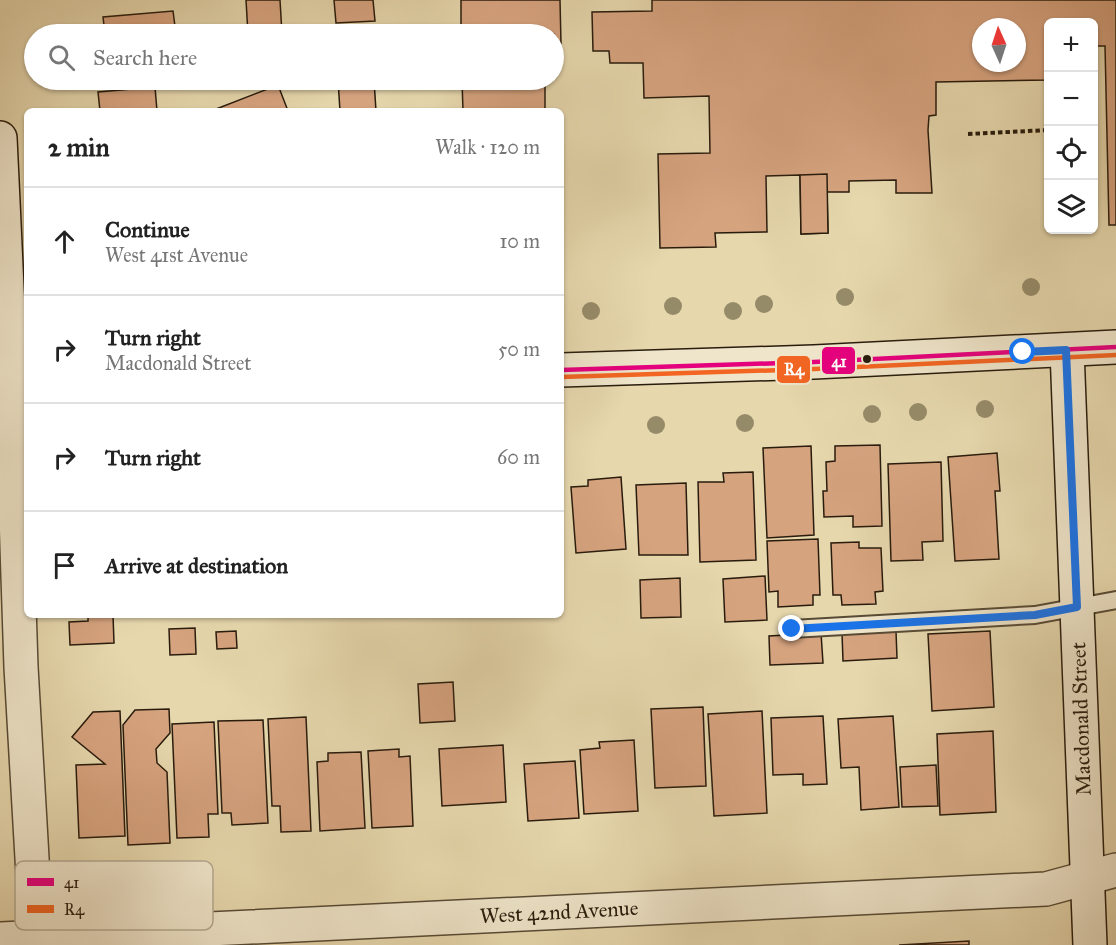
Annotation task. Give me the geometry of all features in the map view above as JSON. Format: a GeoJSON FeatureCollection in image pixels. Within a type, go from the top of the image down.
{"type":"FeatureCollection","features":[{"type":"Feature","properties":{"kind":"street"},"geometry":{"type":"LineString","coordinates":[[0,138],[13,394],[11,668],[29,861]]}},
{"type":"Feature","properties":{"kind":"street"},"geometry":{"type":"LineString","coordinates":[[564,370],[814,362],[1116,347]]}},
{"type":"Feature","properties":{"kind":"street","name":"Macdonald Street"},"geometry":{"type":"LineString","coordinates":[[1066,350],[1077,607],[1101,874],[1090,945]]}},
{"type":"Feature","properties":{"kind":"street","name":"West 42nd Avenue"},"geometry":{"type":"LineString","coordinates":[[0,939],[37,941],[1046,889],[1101,874]]}},
{"type":"Feature","properties":{"kind":"lane"},"geometry":{"type":"LineString","coordinates":[[792,629],[1035,615],[1116,600]]}},
{"type":"Feature","properties":{"kind":"path"},"geometry":{"type":"LineString","coordinates":[[968,134],[1044,130]]}},
{"type":"Feature","properties":{"kind":"building"},"geometry":{"type":"Polygon","coordinates":[[[246,0],[280,0],[281,24],[247,24],[246,0]]]}},
{"type":"Feature","properties":{"kind":"building"},"geometry":{"type":"Polygon","coordinates":[[[334,0],[373,0],[375,21],[336,23],[334,0]]]}},
{"type":"Feature","properties":{"kind":"building"},"geometry":{"type":"Polygon","coordinates":[[[461,0],[560,0],[561,24],[461,24],[461,0]]]}},
{"type":"Feature","properties":{"kind":"building"},"geometry":{"type":"Polygon","coordinates":[[[652,0],[1116,0],[1116,225],[1109,225],[1105,46],[1098,46],[1098,18],[1044,18],[1044,80],[936,82],[936,115],[929,116],[928,130],[932,193],[896,193],[896,180],[849,181],[849,192],[827,192],[828,233],[801,234],[800,175],[766,176],[767,232],[715,233],[716,247],[660,248],[658,154],[710,153],[709,96],[644,98],[643,63],[610,63],[609,51],[593,51],[592,12],[652,11],[652,0]]]}},
{"type":"Feature","properties":{"kind":"building"},"geometry":{"type":"Polygon","coordinates":[[[173,11],[175,24],[104,24],[103,17],[173,11]]]}},
{"type":"Feature","properties":{"kind":"building"},"geometry":{"type":"Polygon","coordinates":[[[155,90],[157,108],[100,108],[98,92],[155,90]]]}},
{"type":"Feature","properties":{"kind":"building"},"geometry":{"type":"Polygon","coordinates":[[[265,90],[280,90],[287,108],[219,108],[265,90]]]}},
{"type":"Feature","properties":{"kind":"building"},"geometry":{"type":"Polygon","coordinates":[[[339,90],[375,90],[376,108],[340,108],[339,90]]]}},
{"type":"Feature","properties":{"kind":"building"},"geometry":{"type":"Polygon","coordinates":[[[462,90],[545,90],[545,108],[463,108],[462,90]]]}},
{"type":"Feature","properties":{"kind":"building"},"geometry":{"type":"Polygon","coordinates":[[[827,174],[828,233],[801,234],[800,175],[827,174]]]}},
{"type":"Feature","properties":{"kind":"building"},"geometry":{"type":"Polygon","coordinates":[[[880,445],[882,526],[853,527],[853,516],[824,517],[823,491],[827,491],[826,462],[835,461],[835,446],[880,445]]]}},
{"type":"Feature","properties":{"kind":"building"},"geometry":{"type":"Polygon","coordinates":[[[811,446],[814,535],[767,538],[763,448],[811,446]]]}},
{"type":"Feature","properties":{"kind":"building"},"geometry":{"type":"Polygon","coordinates":[[[997,453],[1000,491],[995,491],[999,559],[955,561],[948,457],[997,453]]]}},
{"type":"Feature","properties":{"kind":"building"},"geometry":{"type":"Polygon","coordinates":[[[941,462],[943,541],[922,542],[923,560],[891,561],[888,464],[941,462]]]}},
{"type":"Feature","properties":{"kind":"building"},"geometry":{"type":"Polygon","coordinates":[[[753,472],[756,560],[700,562],[698,482],[724,482],[723,473],[753,472]]]}},
{"type":"Feature","properties":{"kind":"building"},"geometry":{"type":"Polygon","coordinates":[[[621,477],[626,549],[576,553],[571,487],[588,486],[588,480],[621,477]]]}},
{"type":"Feature","properties":{"kind":"building"},"geometry":{"type":"Polygon","coordinates":[[[686,483],[688,555],[639,555],[636,485],[686,483]]]}},
{"type":"Feature","properties":{"kind":"building"},"geometry":{"type":"Polygon","coordinates":[[[818,539],[820,595],[813,595],[813,605],[778,607],[778,591],[769,592],[767,541],[818,539]]]}},
{"type":"Feature","properties":{"kind":"building"},"geometry":{"type":"Polygon","coordinates":[[[859,542],[859,548],[881,548],[883,591],[875,592],[876,604],[842,605],[841,595],[833,595],[831,543],[859,542]]]}},
{"type":"Feature","properties":{"kind":"building"},"geometry":{"type":"Polygon","coordinates":[[[765,576],[767,620],[725,622],[723,579],[765,576]]]}},
{"type":"Feature","properties":{"kind":"building"},"geometry":{"type":"Polygon","coordinates":[[[680,578],[681,617],[641,618],[640,580],[680,578]]]}},
{"type":"Feature","properties":{"kind":"building"},"geometry":{"type":"Polygon","coordinates":[[[88,618],[113,618],[114,643],[70,645],[69,622],[88,621],[88,618]]]}},
{"type":"Feature","properties":{"kind":"building"},"geometry":{"type":"Polygon","coordinates":[[[195,628],[196,654],[170,655],[169,629],[195,628]]]}},
{"type":"Feature","properties":{"kind":"building"},"geometry":{"type":"Polygon","coordinates":[[[236,631],[237,648],[217,649],[216,632],[236,631]]]}},
{"type":"Feature","properties":{"kind":"building"},"geometry":{"type":"Polygon","coordinates":[[[896,631],[897,658],[843,661],[842,633],[896,631]]]}},
{"type":"Feature","properties":{"kind":"building"},"geometry":{"type":"Polygon","coordinates":[[[990,631],[994,707],[932,711],[928,634],[990,631]]]}},
{"type":"Feature","properties":{"kind":"building"},"geometry":{"type":"Polygon","coordinates":[[[821,633],[823,663],[770,665],[769,636],[821,633]]]}},
{"type":"Feature","properties":{"kind":"building"},"geometry":{"type":"Polygon","coordinates":[[[453,682],[455,721],[420,723],[418,684],[453,682]]]}},
{"type":"Feature","properties":{"kind":"building"},"geometry":{"type":"Polygon","coordinates":[[[703,707],[706,786],[655,788],[651,709],[703,707]]]}},
{"type":"Feature","properties":{"kind":"building"},"geometry":{"type":"Polygon","coordinates":[[[169,709],[170,733],[156,749],[157,763],[167,772],[170,843],[128,845],[123,725],[135,710],[169,709]]]}},
{"type":"Feature","properties":{"kind":"building"},"geometry":{"type":"Polygon","coordinates":[[[120,711],[125,836],[79,838],[76,765],[105,764],[72,737],[93,712],[120,711]]]}},
{"type":"Feature","properties":{"kind":"building"},"geometry":{"type":"Polygon","coordinates":[[[762,711],[767,813],[714,816],[708,714],[762,711]]]}},
{"type":"Feature","properties":{"kind":"building"},"geometry":{"type":"Polygon","coordinates":[[[823,716],[827,784],[803,785],[803,774],[773,775],[771,718],[823,716]]]}},
{"type":"Feature","properties":{"kind":"building"},"geometry":{"type":"Polygon","coordinates":[[[893,716],[899,807],[861,810],[859,767],[841,768],[838,719],[893,716]]]}},
{"type":"Feature","properties":{"kind":"building"},"geometry":{"type":"Polygon","coordinates":[[[306,717],[311,831],[281,832],[280,806],[272,806],[268,719],[306,717]]]}},
{"type":"Feature","properties":{"kind":"building"},"geometry":{"type":"Polygon","coordinates":[[[263,720],[268,823],[232,825],[231,813],[222,813],[218,721],[263,720]]]}},
{"type":"Feature","properties":{"kind":"building"},"geometry":{"type":"Polygon","coordinates":[[[214,722],[218,814],[208,814],[209,837],[177,838],[172,724],[214,722]]]}},
{"type":"Feature","properties":{"kind":"building"},"geometry":{"type":"Polygon","coordinates":[[[993,731],[996,812],[940,815],[937,734],[993,731]]]}},
{"type":"Feature","properties":{"kind":"building"},"geometry":{"type":"Polygon","coordinates":[[[634,740],[638,811],[584,814],[580,750],[600,748],[599,742],[634,740]]]}},
{"type":"Feature","properties":{"kind":"building"},"geometry":{"type":"Polygon","coordinates":[[[503,745],[506,802],[442,806],[439,749],[503,745]]]}},
{"type":"Feature","properties":{"kind":"building"},"geometry":{"type":"Polygon","coordinates":[[[399,749],[399,757],[410,756],[413,826],[372,828],[368,751],[399,749]]]}},
{"type":"Feature","properties":{"kind":"building"},"geometry":{"type":"Polygon","coordinates":[[[361,752],[365,828],[320,831],[317,762],[328,761],[328,753],[361,752]]]}},
{"type":"Feature","properties":{"kind":"building"},"geometry":{"type":"Polygon","coordinates":[[[575,761],[579,818],[528,821],[524,764],[575,761]]]}},
{"type":"Feature","properties":{"kind":"building"},"geometry":{"type":"Polygon","coordinates":[[[936,765],[938,806],[902,807],[900,767],[936,765]]]}},
{"type":"Feature","properties":{"kind":"building"},"geometry":{"type":"Polygon","coordinates":[[[969,941],[969,945],[899,945],[969,941]]]}},
{"type":"Feature","properties":{"kind":"transit line","name":"41"},"geometry":{"type":"LineString","coordinates":[[564,370],[814,362],[1116,347]]}},
{"type":"Feature","properties":{"kind":"transit line","name":"R4"},"geometry":{"type":"LineString","coordinates":[[564,377],[814,369],[1116,355]]}},
{"type":"Feature","properties":{"kind":"route"},"geometry":{"type":"LineString","coordinates":[[792,629],[1035,615],[1077,607],[1066,350],[1023,352]]}}]}
